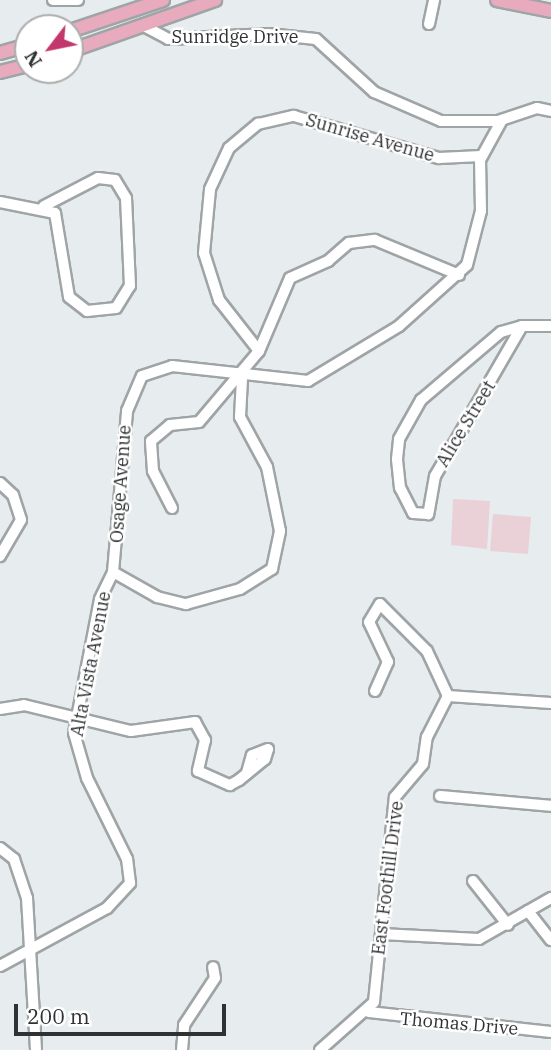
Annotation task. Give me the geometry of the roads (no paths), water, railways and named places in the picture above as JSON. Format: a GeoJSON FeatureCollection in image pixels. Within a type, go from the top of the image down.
{"type":"FeatureCollection","features":[{"type":"Feature","properties":{"kind":"main road"},"geometry":{"type":"LineString","coordinates":[[84,26],[163,0]]}},
{"type":"Feature","properties":{"kind":"main road"},"geometry":{"type":"LineString","coordinates":[[84,46],[215,0]]}},
{"type":"Feature","properties":{"kind":"main road"},"geometry":{"type":"LineString","coordinates":[[497,0],[551,11]]}},
{"type":"Feature","properties":{"kind":"street"},"geometry":{"type":"LineString","coordinates":[[53,0],[78,0]]}},
{"type":"Feature","properties":{"kind":"street"},"geometry":{"type":"LineString","coordinates":[[429,23],[434,0]]}},
{"type":"Feature","properties":{"kind":"street","name":"Sunridge Drive"},"geometry":{"type":"LineString","coordinates":[[144,26],[168,39],[308,37],[325,44],[374,92],[410,110],[461,125],[502,120],[537,107],[551,111]]}},
{"type":"Feature","properties":{"kind":"street","name":"Sunrise Avenue"},"geometry":{"type":"LineString","coordinates":[[259,351],[219,300],[204,253],[213,180],[220,160],[246,131],[294,116],[439,158],[481,156]]}},
{"type":"Feature","properties":{"kind":"street"},"geometry":{"type":"LineString","coordinates":[[242,379],[322,377],[399,326],[459,275],[481,211],[481,156],[502,120]]}},
{"type":"Feature","properties":{"kind":"street"},"geometry":{"type":"LineString","coordinates":[[0,202],[44,206],[97,178],[115,180],[126,198],[130,286],[116,308],[87,311],[69,297],[61,223],[44,206]]}},
{"type":"Feature","properties":{"kind":"street"},"geometry":{"type":"LineString","coordinates":[[172,508],[153,471],[151,442],[170,425],[199,422],[242,379],[259,351],[295,271],[328,261],[362,239],[459,275]]}},
{"type":"Feature","properties":{"kind":"street","name":"Alice Street"},"geometry":{"type":"LineString","coordinates":[[522,326],[435,476],[428,514],[413,513],[400,488],[397,459],[410,419],[477,346],[522,326],[551,326]]}},
{"type":"Feature","properties":{"kind":"street","name":"Osage Avenue"},"geometry":{"type":"LineString","coordinates":[[113,572],[124,429],[142,376],[157,366],[172,366],[242,379]]}},
{"type":"Feature","properties":{"kind":"street"},"geometry":{"type":"LineString","coordinates":[[113,572],[157,597],[186,604],[240,589],[272,569],[280,531],[267,467],[240,417],[242,379]]}},
{"type":"Feature","properties":{"kind":"street"},"geometry":{"type":"LineString","coordinates":[[0,484],[13,495],[21,520],[0,556]]}},
{"type":"Feature","properties":{"kind":"street","name":"Alta Vista Avenue"},"geometry":{"type":"LineString","coordinates":[[0,966],[107,908],[130,883],[127,859],[77,754],[77,718],[100,599],[113,572]]}},
{"type":"Feature","properties":{"kind":"street"},"geometry":{"type":"LineString","coordinates":[[375,691],[388,662],[369,622],[380,604],[426,652],[448,696],[551,704]]}},
{"type":"Feature","properties":{"kind":"street","name":"East Foothill Drive"},"geometry":{"type":"LineString","coordinates":[[369,1012],[381,934],[395,797],[423,764],[427,737],[448,696]]}},
{"type":"Feature","properties":{"kind":"street"},"geometry":{"type":"LineString","coordinates":[[0,709],[24,705],[131,731],[195,722],[205,740],[198,771],[230,785],[247,773]]}},
{"type":"Feature","properties":{"kind":"street"},"geometry":{"type":"LineString","coordinates":[[440,796],[551,806]]}},
{"type":"Feature","properties":{"kind":"street"},"geometry":{"type":"LineString","coordinates":[[0,848],[14,859],[24,885],[32,950],[36,1050]]}},
{"type":"Feature","properties":{"kind":"street"},"geometry":{"type":"LineString","coordinates":[[473,881],[508,925]]}},
{"type":"Feature","properties":{"kind":"street"},"geometry":{"type":"LineString","coordinates":[[381,934],[479,939],[508,925],[551,898]]}},
{"type":"Feature","properties":{"kind":"street"},"geometry":{"type":"LineString","coordinates":[[528,911],[551,940]]}},
{"type":"Feature","properties":{"kind":"street"},"geometry":{"type":"LineString","coordinates":[[182,1050],[184,1026],[211,986],[213,967]]}},
{"type":"Feature","properties":{"kind":"street"},"geometry":{"type":"LineString","coordinates":[[320,1050],[369,1012]]}},
{"type":"Feature","properties":{"kind":"street","name":"Thomas Drive"},"geometry":{"type":"LineString","coordinates":[[369,1012],[551,1032]]}}]}
